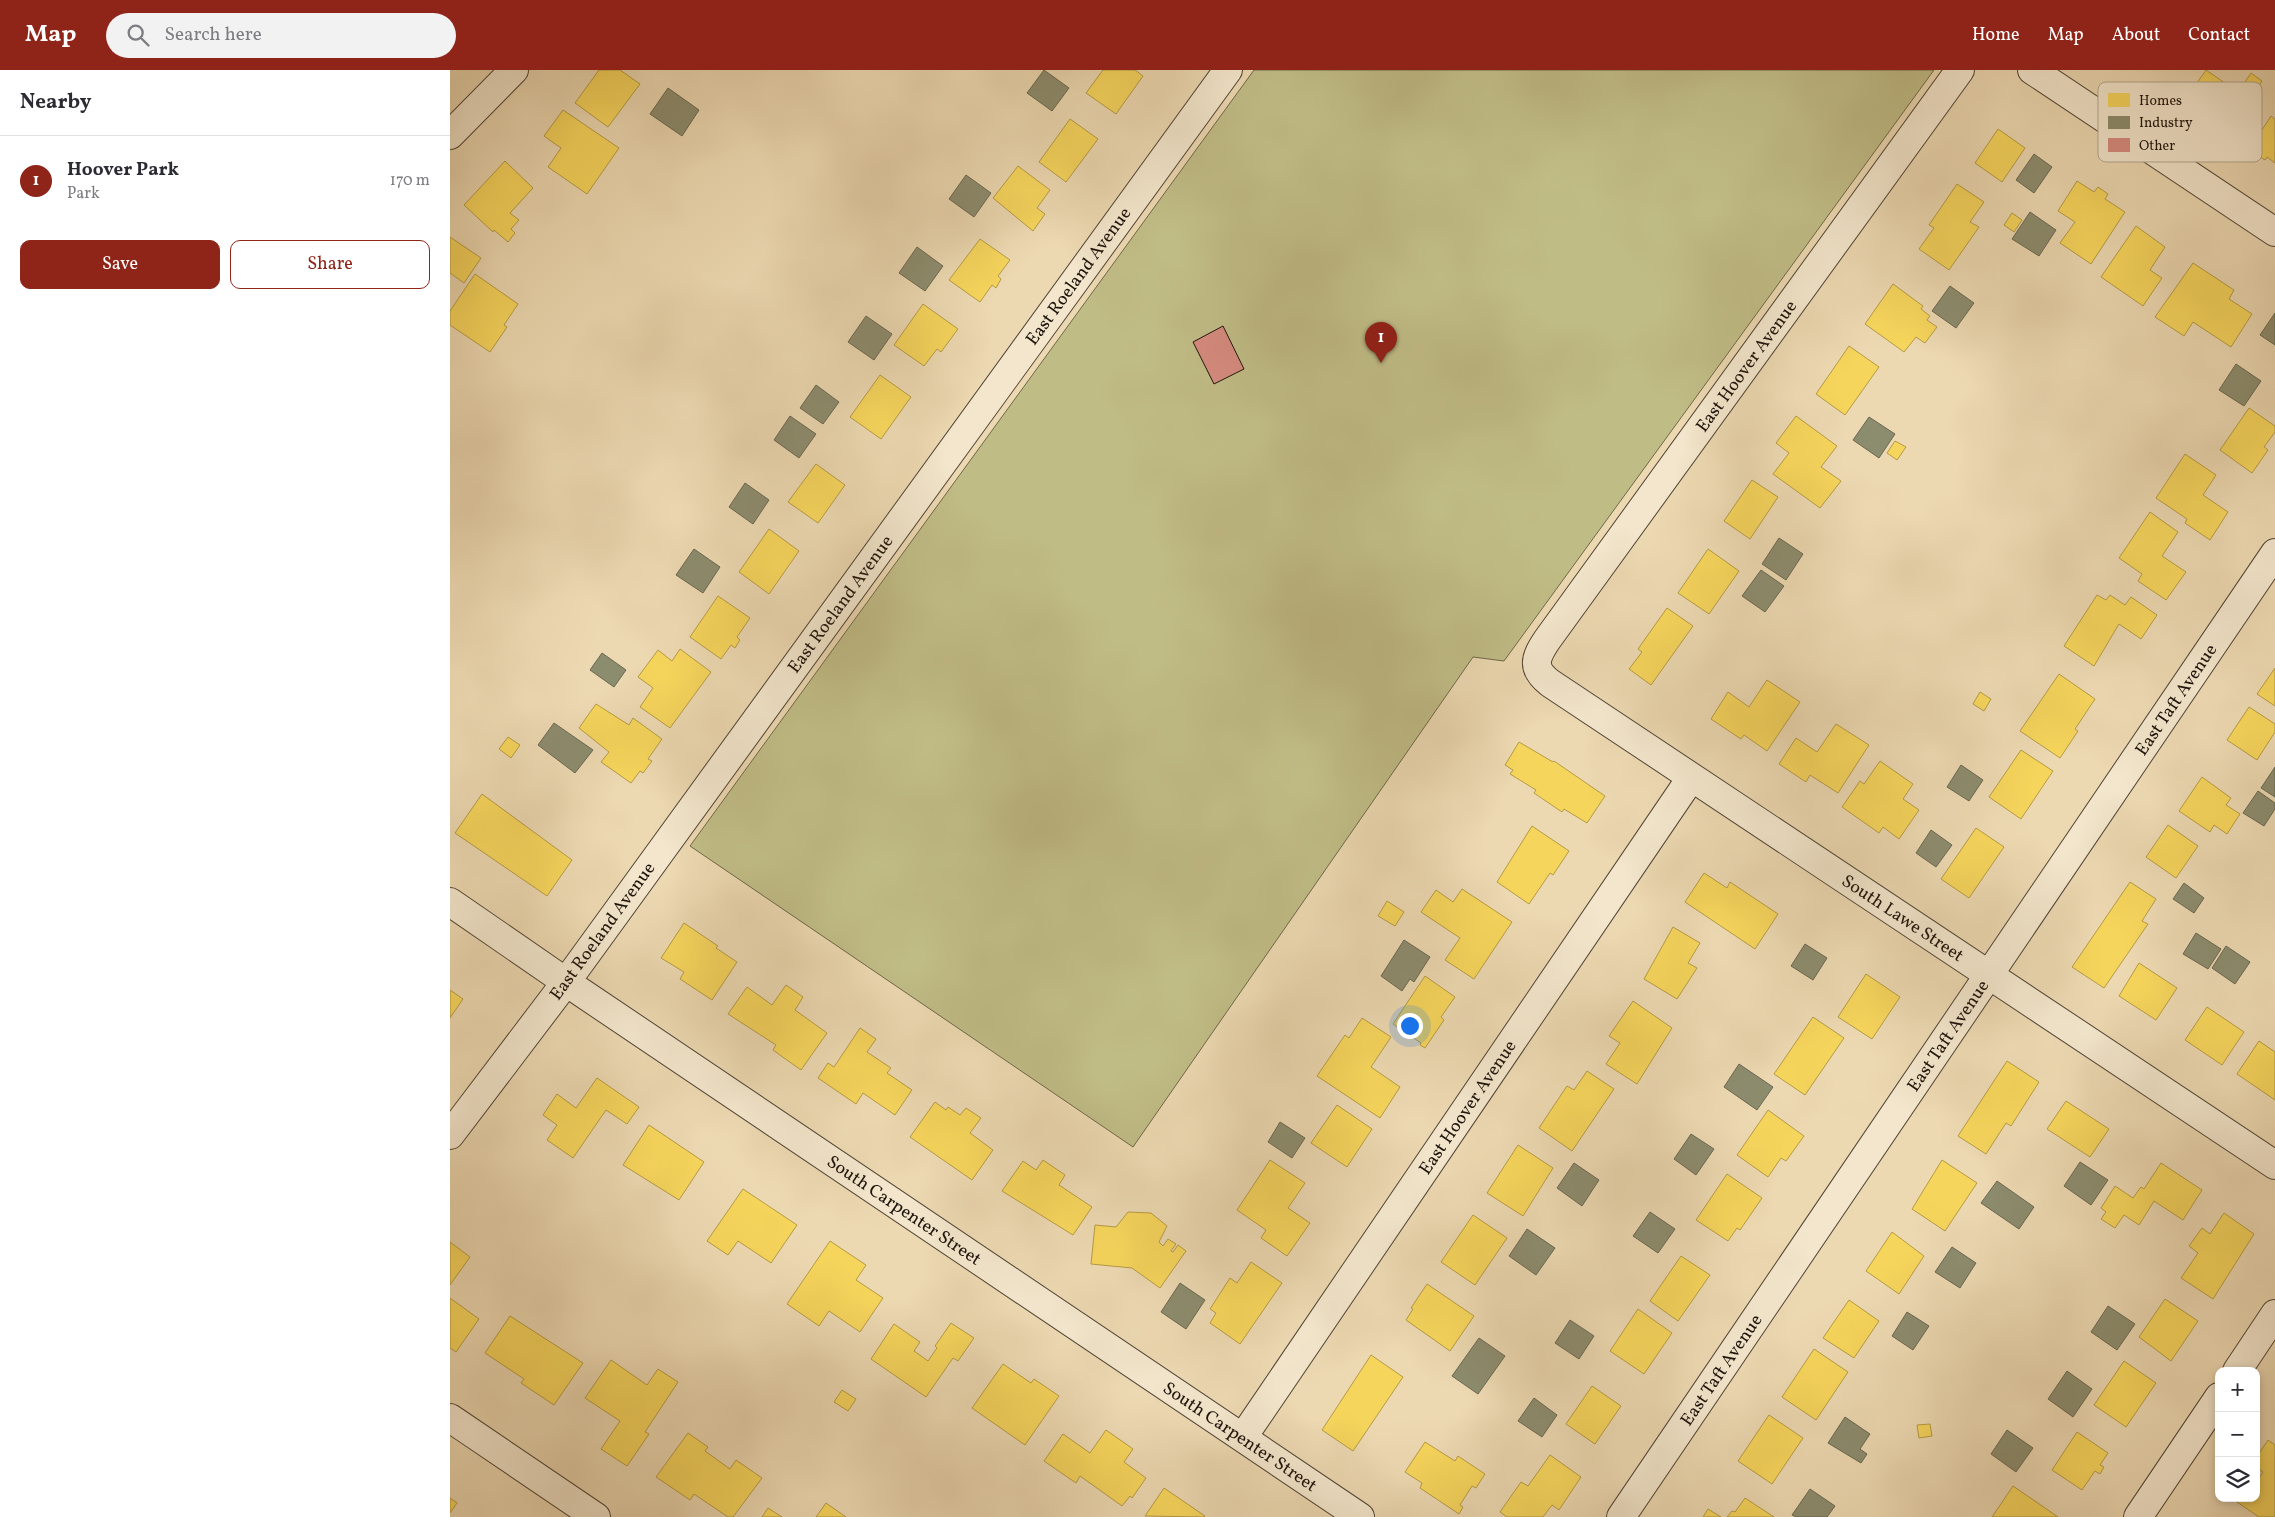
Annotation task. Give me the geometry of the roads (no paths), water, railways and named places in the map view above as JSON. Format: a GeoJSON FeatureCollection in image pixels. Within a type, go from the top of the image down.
{"type":"FeatureCollection","features":[{"type":"Feature","properties":{"kind":"street"},"geometry":{"type":"LineString","coordinates":[[450,134],[514,70]]}},
{"type":"Feature","properties":{"kind":"street","name":"East Roeland Avenue"},"geometry":{"type":"LineString","coordinates":[[450,1135],[566,982],[1228,70]]}},
{"type":"Feature","properties":{"kind":"street","name":"East Hoover Avenue"},"geometry":{"type":"LineString","coordinates":[[1536,665],[1540,651],[1960,70]]}},
{"type":"Feature","properties":{"kind":"street"},"geometry":{"type":"LineString","coordinates":[[2032,70],[2098,114]]}},
{"type":"Feature","properties":{"kind":"street"},"geometry":{"type":"LineString","coordinates":[[2170,162],[2275,232]]}},
{"type":"Feature","properties":{"kind":"street","name":"East Taft Avenue"},"geometry":{"type":"LineString","coordinates":[[1621,1517],[1987,974],[2275,552]]}},
{"type":"Feature","properties":{"kind":"street","name":"South Lawe Street"},"geometry":{"type":"LineString","coordinates":[[1536,665],[1540,675],[1550,683],[2275,1165]]}},
{"type":"Feature","properties":{"kind":"street","name":"East Hoover Avenue"},"geometry":{"type":"LineString","coordinates":[[1243,1437],[1691,778]]}},
{"type":"Feature","properties":{"kind":"street","name":"South Carpenter Street"},"geometry":{"type":"LineString","coordinates":[[450,902],[1360,1517]]}},
{"type":"Feature","properties":{"kind":"street"},"geometry":{"type":"LineString","coordinates":[[2240,1367],[2275,1314]]}},
{"type":"Feature","properties":{"kind":"street"},"geometry":{"type":"LineString","coordinates":[[2138,1517],[2215,1403]]}},
{"type":"Feature","properties":{"kind":"street"},"geometry":{"type":"LineString","coordinates":[[450,1418],[596,1517]]}},
{"type":"Feature","properties":{"kind":"place","name":"Hoover Park"},"geometry":{"type":"Point","coordinates":[1381,363]}}]}
